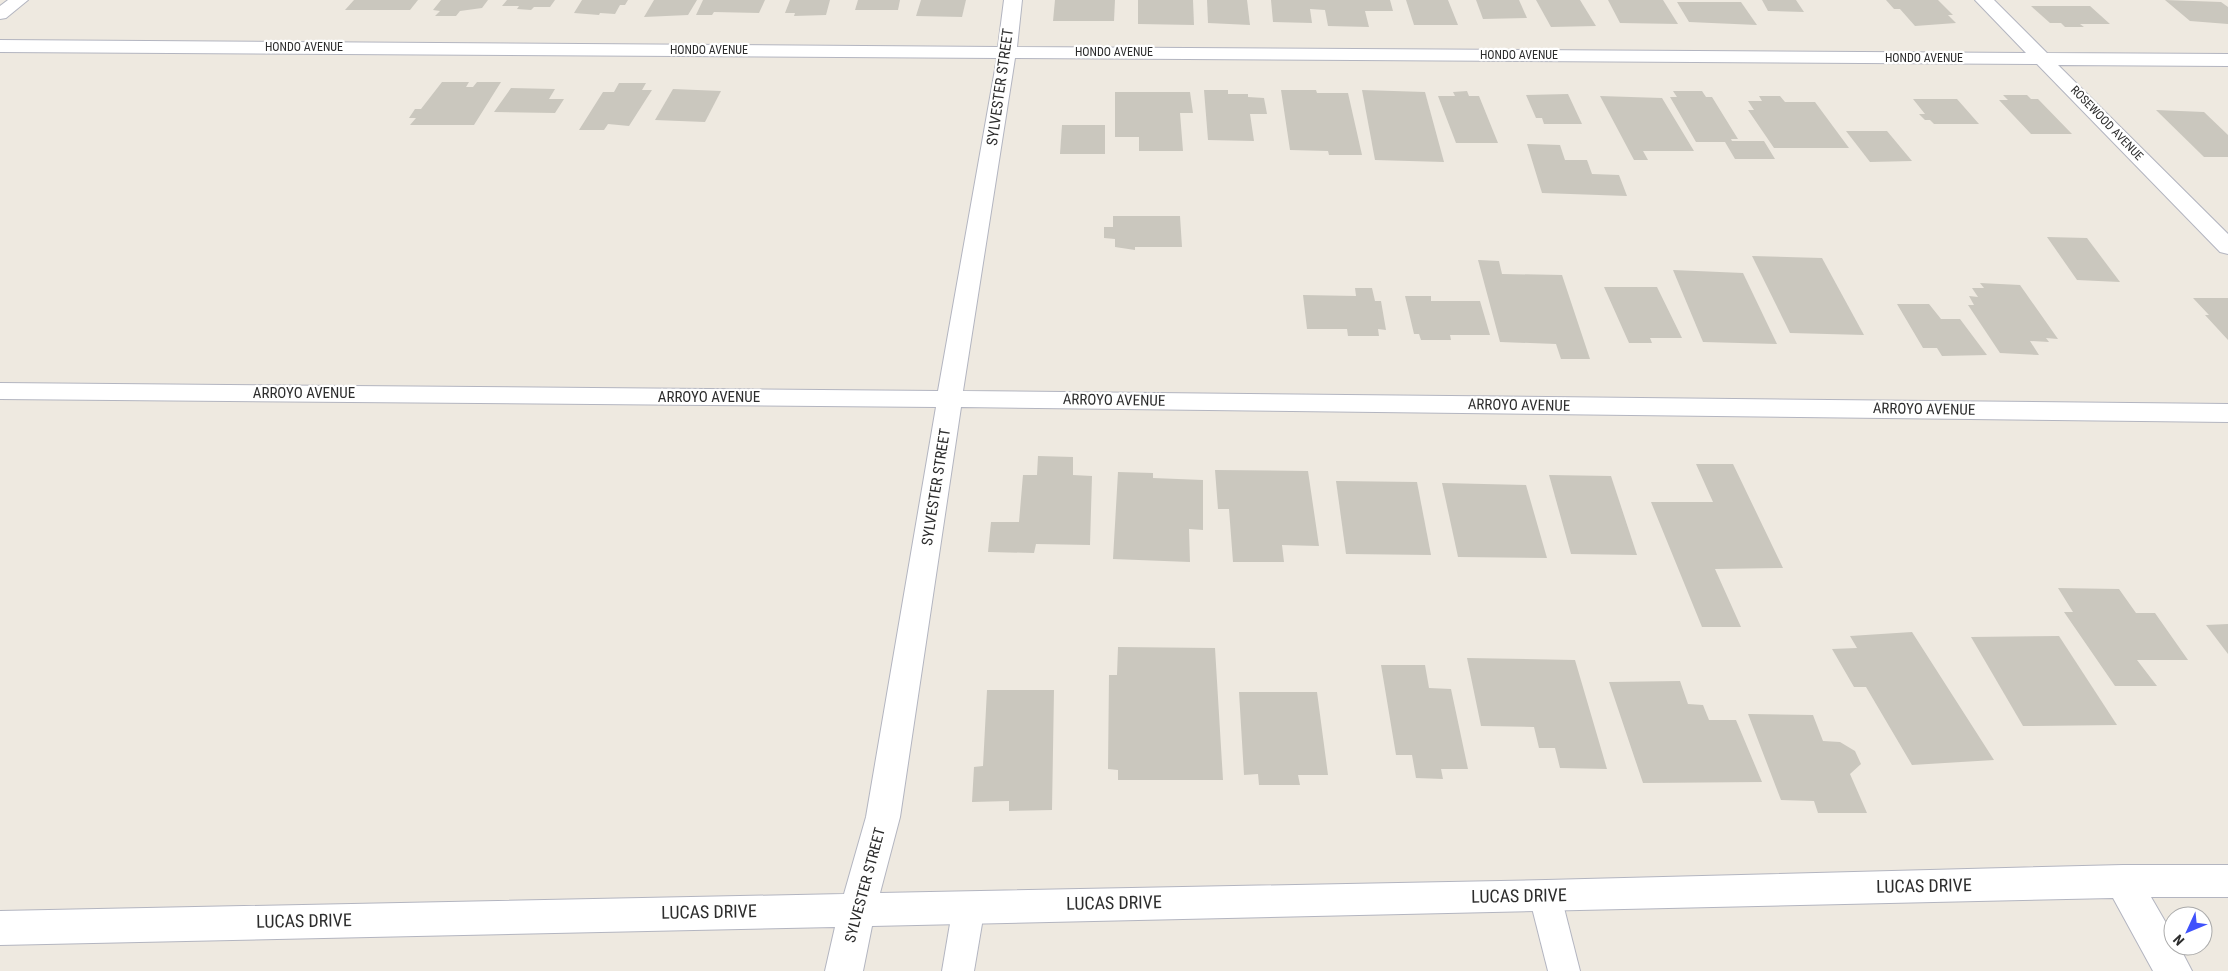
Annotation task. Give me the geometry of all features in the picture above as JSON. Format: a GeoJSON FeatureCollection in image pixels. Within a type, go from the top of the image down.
{"type":"FeatureCollection","features":[{"type":"Feature","properties":{"kind":"street"},"geometry":{"type":"LineString","coordinates":[[0,14],[19,0]]}},
{"type":"Feature","properties":{"kind":"street","name":"SYLVESTER STREET"},"geometry":{"type":"LineString","coordinates":[[844,971],[857,910],[883,817],[1004,74],[1013,0]]}},
{"type":"Feature","properties":{"kind":"street","name":"ROSEWOOD AVENUE"},"geometry":{"type":"LineString","coordinates":[[1984,0],[2228,247]]}},
{"type":"Feature","properties":{"kind":"street","name":"HONDO AVENUE"},"geometry":{"type":"LineString","coordinates":[[0,46],[2228,60]]}},
{"type":"Feature","properties":{"kind":"street","name":"ARROYO AVENUE"},"geometry":{"type":"LineString","coordinates":[[0,391],[2228,413]]}},
{"type":"Feature","properties":{"kind":"street"},"geometry":{"type":"LineString","coordinates":[[2123,881],[2173,971]]}},
{"type":"Feature","properties":{"kind":"street","name":"LUCAS DRIVE"},"geometry":{"type":"LineString","coordinates":[[0,928],[969,906],[1545,896],[2123,881],[2228,881]]}},
{"type":"Feature","properties":{"kind":"lane"},"geometry":{"type":"LineString","coordinates":[[1545,896],[1564,971]]}},
{"type":"Feature","properties":{"kind":"lane"},"geometry":{"type":"LineString","coordinates":[[958,971],[969,906]]}},
{"type":"Feature","properties":{"kind":"building"},"geometry":{"type":"Polygon","coordinates":[[[354,0],[418,0],[410,10],[345,10],[354,0]]]}},
{"type":"Feature","properties":{"kind":"building"},"geometry":{"type":"Polygon","coordinates":[[[441,0],[488,0],[482,8],[460,11],[456,16],[435,16],[440,11],[433,10],[441,0]]]}},
{"type":"Feature","properties":{"kind":"building"},"geometry":{"type":"Polygon","coordinates":[[[507,0],[555,0],[550,7],[534,7],[531,10],[517,9],[519,6],[502,6],[507,0]]]}},
{"type":"Feature","properties":{"kind":"building"},"geometry":{"type":"Polygon","coordinates":[[[582,0],[628,0],[625,5],[620,5],[615,14],[574,13],[582,0]]]}},
{"type":"Feature","properties":{"kind":"building"},"geometry":{"type":"Polygon","coordinates":[[[654,0],[697,0],[688,15],[644,17],[654,0]]]}},
{"type":"Feature","properties":{"kind":"building"},"geometry":{"type":"Polygon","coordinates":[[[703,0],[765,0],[759,13],[714,12],[712,15],[696,15],[703,0]]]}},
{"type":"Feature","properties":{"kind":"building"},"geometry":{"type":"Polygon","coordinates":[[[790,0],[830,0],[826,15],[794,16],[795,13],[785,13],[790,0]]]}},
{"type":"Feature","properties":{"kind":"building"},"geometry":{"type":"Polygon","coordinates":[[[858,0],[900,0],[898,10],[855,10],[858,0]]]}},
{"type":"Feature","properties":{"kind":"building"},"geometry":{"type":"Polygon","coordinates":[[[921,0],[966,0],[962,17],[916,16],[921,0]]]}},
{"type":"Feature","properties":{"kind":"building"},"geometry":{"type":"Polygon","coordinates":[[[1055,0],[1115,0],[1114,21],[1053,21],[1055,0]]]}},
{"type":"Feature","properties":{"kind":"building"},"geometry":{"type":"Polygon","coordinates":[[[1138,0],[1193,0],[1194,25],[1138,24],[1138,0]]]}},
{"type":"Feature","properties":{"kind":"building"},"geometry":{"type":"Polygon","coordinates":[[[1207,0],[1247,0],[1250,25],[1208,23],[1207,0]]]}},
{"type":"Feature","properties":{"kind":"building"},"geometry":{"type":"Polygon","coordinates":[[[1271,0],[1390,0],[1393,11],[1365,11],[1369,27],[1328,26],[1325,10],[1310,9],[1312,23],[1273,22],[1271,0]]]}},
{"type":"Feature","properties":{"kind":"building"},"geometry":{"type":"Polygon","coordinates":[[[1406,0],[1448,0],[1458,25],[1414,25],[1406,0]]]}},
{"type":"Feature","properties":{"kind":"building"},"geometry":{"type":"Polygon","coordinates":[[[1476,0],[1519,0],[1527,18],[1483,19],[1476,0]]]}},
{"type":"Feature","properties":{"kind":"building"},"geometry":{"type":"Polygon","coordinates":[[[1536,0],[1580,0],[1596,26],[1551,27],[1536,0]]]}},
{"type":"Feature","properties":{"kind":"building"},"geometry":{"type":"Polygon","coordinates":[[[1608,0],[1663,0],[1678,24],[1620,23],[1608,0]]]}},
{"type":"Feature","properties":{"kind":"building"},"geometry":{"type":"Polygon","coordinates":[[[1762,0],[1796,0],[1804,12],[1768,11],[1762,0]]]}},
{"type":"Feature","properties":{"kind":"building"},"geometry":{"type":"Polygon","coordinates":[[[1886,0],[1938,0],[1953,15],[1948,15],[1956,23],[1915,26],[1900,9],[1894,9],[1886,0]]]}},
{"type":"Feature","properties":{"kind":"building"},"geometry":{"type":"Polygon","coordinates":[[[2165,0],[2221,2],[2228,7],[2228,24],[2190,21],[2165,0]]]}},
{"type":"Feature","properties":{"kind":"building"},"geometry":{"type":"Polygon","coordinates":[[[1677,2],[1741,2],[1757,25],[1689,22],[1677,2]]]}},
{"type":"Feature","properties":{"kind":"building"},"geometry":{"type":"Polygon","coordinates":[[[2031,6],[2090,6],[2110,24],[2080,24],[2084,27],[2065,27],[2061,23],[2050,23],[2031,6]]]}},
{"type":"Feature","properties":{"kind":"building"},"geometry":{"type":"Polygon","coordinates":[[[442,82],[469,82],[466,87],[473,87],[477,82],[501,82],[474,125],[410,125],[416,118],[409,118],[415,109],[421,109],[442,82]]]}},
{"type":"Feature","properties":{"kind":"building"},"geometry":{"type":"Polygon","coordinates":[[[619,83],[646,83],[642,90],[652,90],[629,126],[608,124],[604,130],[579,130],[603,92],[614,92],[619,83]]]}},
{"type":"Feature","properties":{"kind":"building"},"geometry":{"type":"Polygon","coordinates":[[[511,88],[555,89],[549,99],[564,99],[555,113],[494,112],[511,88]]]}},
{"type":"Feature","properties":{"kind":"building"},"geometry":{"type":"Polygon","coordinates":[[[673,89],[721,91],[705,122],[655,120],[673,89]]]}},
{"type":"Feature","properties":{"kind":"building"},"geometry":{"type":"Polygon","coordinates":[[[1204,90],[1228,90],[1228,94],[1248,94],[1248,97],[1264,98],[1267,114],[1250,114],[1254,141],[1208,140],[1204,90]]]}},
{"type":"Feature","properties":{"kind":"building"},"geometry":{"type":"Polygon","coordinates":[[[1281,90],[1316,90],[1317,93],[1348,93],[1362,155],[1329,155],[1328,151],[1290,150],[1281,90]]]}},
{"type":"Feature","properties":{"kind":"building"},"geometry":{"type":"Polygon","coordinates":[[[1362,90],[1425,92],[1444,162],[1375,160],[1362,90]]]}},
{"type":"Feature","properties":{"kind":"building"},"geometry":{"type":"Polygon","coordinates":[[[1467,91],[1469,96],[1479,96],[1498,143],[1456,143],[1438,96],[1455,96],[1453,92],[1467,91]]]}},
{"type":"Feature","properties":{"kind":"building"},"geometry":{"type":"Polygon","coordinates":[[[1673,91],[1702,91],[1706,97],[1712,97],[1738,139],[1731,139],[1732,141],[1764,141],[1775,159],[1735,159],[1725,142],[1696,142],[1670,97],[1677,97],[1673,91]]]}},
{"type":"Feature","properties":{"kind":"building"},"geometry":{"type":"Polygon","coordinates":[[[1115,92],[1190,92],[1193,113],[1180,113],[1183,151],[1139,151],[1139,137],[1115,137],[1115,92]]]}},
{"type":"Feature","properties":{"kind":"building"},"geometry":{"type":"Polygon","coordinates":[[[1568,94],[1582,124],[1544,124],[1542,118],[1536,118],[1526,95],[1568,94]]]}},
{"type":"Feature","properties":{"kind":"building"},"geometry":{"type":"Polygon","coordinates":[[[2003,95],[2027,95],[2031,99],[2038,99],[2072,134],[2031,134],[1999,100],[2008,100],[2003,95]]]}},
{"type":"Feature","properties":{"kind":"building"},"geometry":{"type":"Polygon","coordinates":[[[1600,96],[1662,98],[1694,151],[1643,151],[1648,160],[1634,160],[1600,96]]]}},
{"type":"Feature","properties":{"kind":"building"},"geometry":{"type":"Polygon","coordinates":[[[1759,96],[1780,96],[1785,102],[1815,102],[1849,148],[1774,148],[1748,110],[1754,110],[1748,101],[1762,101],[1759,96]]]}},
{"type":"Feature","properties":{"kind":"building"},"geometry":{"type":"Polygon","coordinates":[[[1913,99],[1957,99],[1979,124],[1934,124],[1930,120],[1925,120],[1919,114],[1925,114],[1913,99]]]}},
{"type":"Feature","properties":{"kind":"building"},"geometry":{"type":"Polygon","coordinates":[[[2156,110],[2204,112],[2228,135],[2228,157],[2204,157],[2156,110]]]}},
{"type":"Feature","properties":{"kind":"building"},"geometry":{"type":"Polygon","coordinates":[[[1062,125],[1105,125],[1105,154],[1060,154],[1062,125]]]}},
{"type":"Feature","properties":{"kind":"building"},"geometry":{"type":"Polygon","coordinates":[[[1846,131],[1887,131],[1912,161],[1870,162],[1846,131]]]}},
{"type":"Feature","properties":{"kind":"building"},"geometry":{"type":"Polygon","coordinates":[[[1527,144],[1560,145],[1565,160],[1587,160],[1592,174],[1619,175],[1627,196],[1542,193],[1527,144]]]}},
{"type":"Feature","properties":{"kind":"building"},"geometry":{"type":"Polygon","coordinates":[[[1113,216],[1180,216],[1182,247],[1135,247],[1135,250],[1115,247],[1115,239],[1104,238],[1104,227],[1113,227],[1113,216]]]}},
{"type":"Feature","properties":{"kind":"building"},"geometry":{"type":"Polygon","coordinates":[[[2047,237],[2087,238],[2120,282],[2077,280],[2047,237]]]}},
{"type":"Feature","properties":{"kind":"building"},"geometry":{"type":"Polygon","coordinates":[[[1752,256],[1822,258],[1864,335],[1790,333],[1752,256]]]}},
{"type":"Feature","properties":{"kind":"building"},"geometry":{"type":"Polygon","coordinates":[[[1478,260],[1499,261],[1502,274],[1562,275],[1590,359],[1561,359],[1556,344],[1500,342],[1478,260]]]}},
{"type":"Feature","properties":{"kind":"building"},"geometry":{"type":"Polygon","coordinates":[[[1673,270],[1743,273],[1777,344],[1703,342],[1673,270]]]}},
{"type":"Feature","properties":{"kind":"building"},"geometry":{"type":"Polygon","coordinates":[[[1980,283],[2020,285],[2058,339],[2046,338],[2049,342],[2030,341],[2039,355],[2000,353],[1968,305],[1974,305],[1969,296],[1978,297],[1972,288],[1984,288],[1980,283]]]}},
{"type":"Feature","properties":{"kind":"building"},"geometry":{"type":"Polygon","coordinates":[[[1604,287],[1657,287],[1682,338],[1650,338],[1652,343],[1629,343],[1604,287]]]}},
{"type":"Feature","properties":{"kind":"building"},"geometry":{"type":"Polygon","coordinates":[[[1355,288],[1372,288],[1375,301],[1381,301],[1386,330],[1378,329],[1379,336],[1348,336],[1347,329],[1307,329],[1303,295],[1356,296],[1355,288]]]}},
{"type":"Feature","properties":{"kind":"building"},"geometry":{"type":"Polygon","coordinates":[[[1405,296],[1431,296],[1431,301],[1480,301],[1490,335],[1450,335],[1451,340],[1421,340],[1419,334],[1414,334],[1405,296]]]}},
{"type":"Feature","properties":{"kind":"building"},"geometry":{"type":"Polygon","coordinates":[[[2193,298],[2228,298],[2228,340],[2205,315],[2209,315],[2193,298]]]}},
{"type":"Feature","properties":{"kind":"building"},"geometry":{"type":"Polygon","coordinates":[[[1897,304],[1929,304],[1941,319],[1960,319],[1987,355],[1942,356],[1937,348],[1923,348],[1897,304]]]}},
{"type":"Feature","properties":{"kind":"building"},"geometry":{"type":"Polygon","coordinates":[[[1038,456],[1073,457],[1073,475],[1092,476],[1090,545],[1036,544],[1034,553],[988,552],[991,522],[1019,522],[1023,475],[1037,475],[1038,456]]]}},
{"type":"Feature","properties":{"kind":"building"},"geometry":{"type":"Polygon","coordinates":[[[1696,464],[1733,464],[1783,568],[1715,569],[1741,627],[1702,627],[1651,502],[1713,502],[1696,464]]]}},
{"type":"Feature","properties":{"kind":"building"},"geometry":{"type":"Polygon","coordinates":[[[1215,470],[1308,471],[1319,546],[1282,545],[1284,562],[1233,562],[1229,509],[1218,509],[1215,470]]]}},
{"type":"Feature","properties":{"kind":"building"},"geometry":{"type":"Polygon","coordinates":[[[1118,472],[1153,473],[1153,478],[1203,480],[1203,530],[1189,529],[1190,562],[1113,559],[1118,472]]]}},
{"type":"Feature","properties":{"kind":"building"},"geometry":{"type":"Polygon","coordinates":[[[1549,475],[1611,476],[1637,555],[1571,554],[1549,475]]]}},
{"type":"Feature","properties":{"kind":"building"},"geometry":{"type":"Polygon","coordinates":[[[1336,481],[1417,482],[1431,555],[1346,554],[1336,481]]]}},
{"type":"Feature","properties":{"kind":"building"},"geometry":{"type":"Polygon","coordinates":[[[1442,483],[1526,485],[1547,558],[1458,557],[1442,483]]]}},
{"type":"Feature","properties":{"kind":"building"},"geometry":{"type":"Polygon","coordinates":[[[2058,588],[2119,589],[2136,613],[2155,613],[2188,660],[2137,660],[2157,686],[2115,686],[2064,612],[2073,612],[2058,588]]]}},
{"type":"Feature","properties":{"kind":"building"},"geometry":{"type":"Polygon","coordinates":[[[2228,624],[2228,654],[2206,625],[2228,624]]]}},
{"type":"Feature","properties":{"kind":"building"},"geometry":{"type":"Polygon","coordinates":[[[1912,632],[1994,760],[1912,765],[1866,687],[1854,687],[1832,649],[1857,648],[1850,636],[1912,632]]]}},
{"type":"Feature","properties":{"kind":"building"},"geometry":{"type":"Polygon","coordinates":[[[2059,636],[2117,725],[2023,726],[1971,637],[2059,636]]]}},
{"type":"Feature","properties":{"kind":"building"},"geometry":{"type":"Polygon","coordinates":[[[1118,647],[1215,648],[1223,780],[1118,780],[1118,770],[1108,769],[1109,675],[1117,675],[1118,647]]]}},
{"type":"Feature","properties":{"kind":"building"},"geometry":{"type":"Polygon","coordinates":[[[1467,658],[1575,660],[1607,769],[1560,768],[1555,748],[1539,748],[1534,727],[1481,726],[1467,658]]]}},
{"type":"Feature","properties":{"kind":"building"},"geometry":{"type":"Polygon","coordinates":[[[1381,665],[1425,665],[1429,688],[1451,689],[1468,769],[1441,769],[1443,779],[1416,778],[1412,755],[1396,755],[1381,665]]]}},
{"type":"Feature","properties":{"kind":"building"},"geometry":{"type":"Polygon","coordinates":[[[1680,681],[1688,704],[1703,705],[1709,720],[1736,720],[1762,782],[1643,783],[1609,682],[1680,681]]]}},
{"type":"Feature","properties":{"kind":"building"},"geometry":{"type":"Polygon","coordinates":[[[987,690],[1054,690],[1052,810],[1009,811],[1009,801],[972,802],[974,767],[983,766],[987,690]]]}},
{"type":"Feature","properties":{"kind":"building"},"geometry":{"type":"Polygon","coordinates":[[[1239,692],[1317,692],[1328,775],[1298,775],[1300,785],[1259,785],[1258,774],[1244,775],[1239,692]]]}},
{"type":"Feature","properties":{"kind":"building"},"geometry":{"type":"Polygon","coordinates":[[[1748,714],[1813,715],[1823,741],[1840,742],[1855,751],[1861,764],[1850,774],[1867,813],[1818,813],[1814,801],[1781,800],[1748,714]]]}}]}
